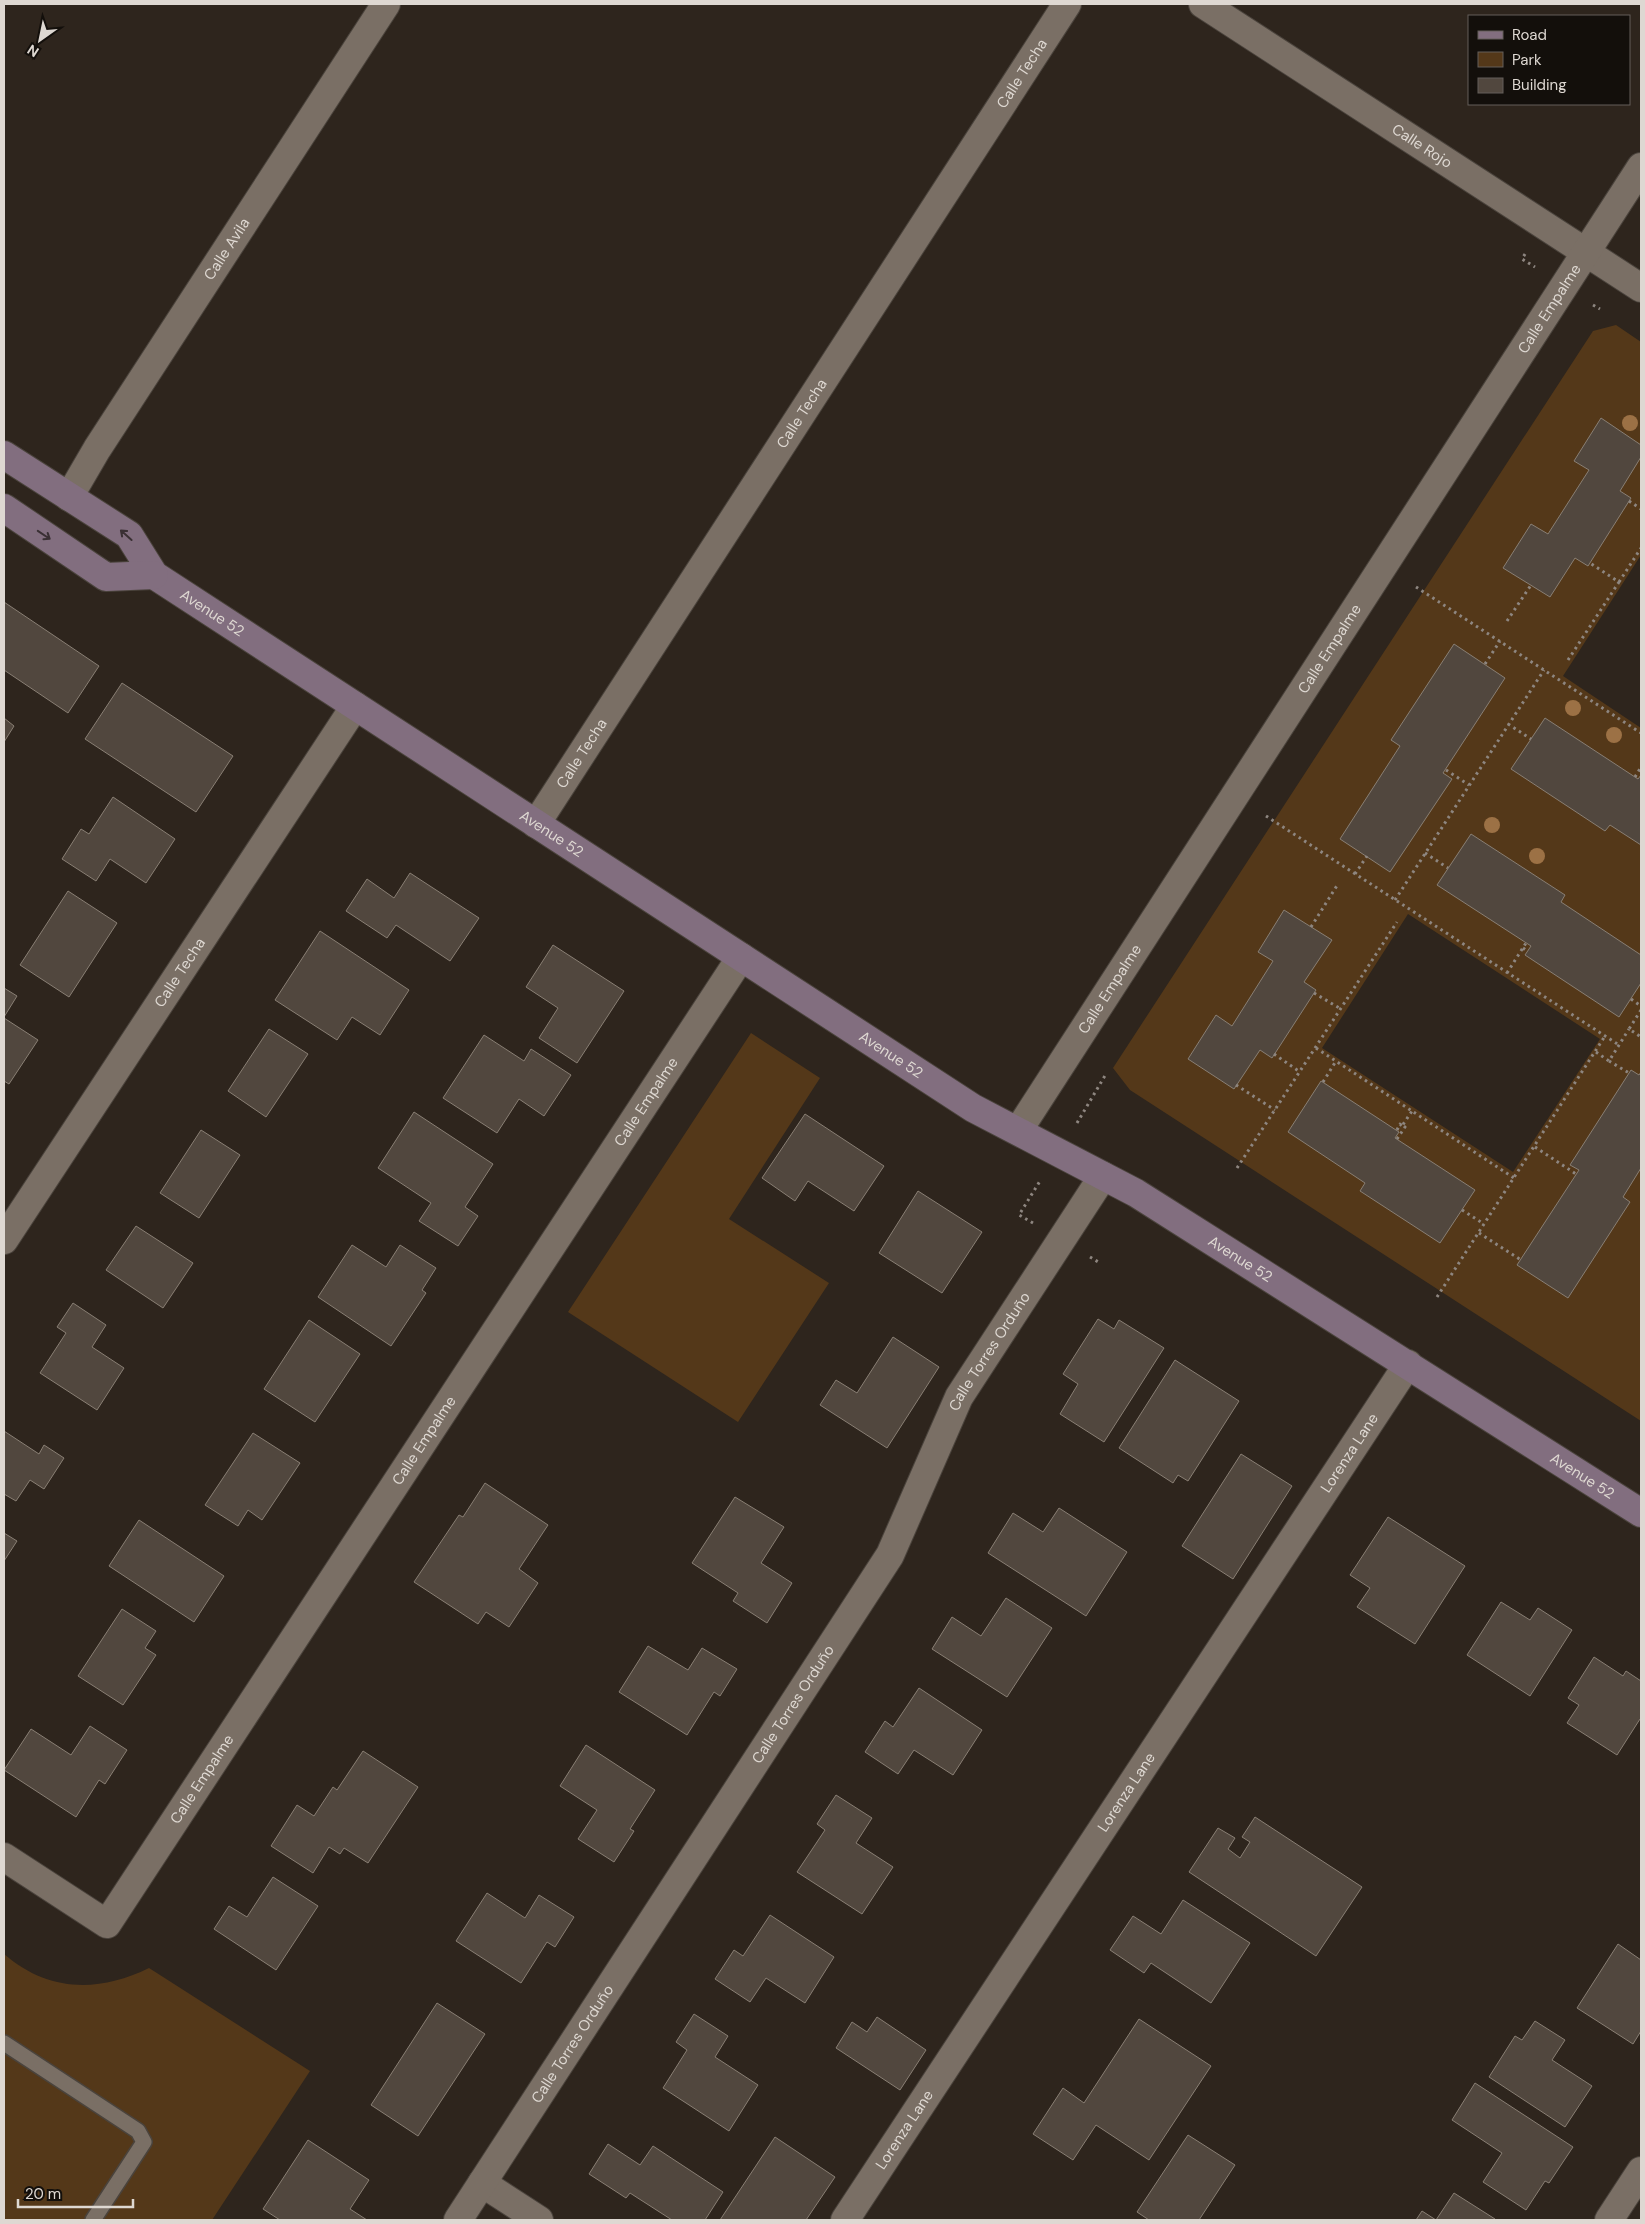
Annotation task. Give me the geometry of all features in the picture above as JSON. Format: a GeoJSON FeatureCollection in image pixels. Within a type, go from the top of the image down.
{"type":"FeatureCollection","features":[{"type":"Feature","properties":{"kind":"main road","name":"Avenue 52"},"geometry":{"type":"LineString","coordinates":[[4,455],[129,535],[154,575],[972,1108],[1136,1193],[1641,1513]]}},
{"type":"Feature","properties":{"kind":"main road"},"geometry":{"type":"LineString","coordinates":[[4,508],[106,577],[154,575]]}},
{"type":"Feature","properties":{"kind":"street","name":"Calle Avila"},"geometry":{"type":"LineString","coordinates":[[69,497],[97,449],[386,4]]}},
{"type":"Feature","properties":{"kind":"street","name":"Calle Techa"},"geometry":{"type":"LineString","coordinates":[[536,824],[1067,4]]}},
{"type":"Feature","properties":{"kind":"street","name":"Calle Rojo"},"geometry":{"type":"LineString","coordinates":[[1203,4],[1641,288]]}},
{"type":"Feature","properties":{"kind":"street","name":"Calle Empalme"},"geometry":{"type":"LineString","coordinates":[[1018,1131],[1237,795],[1641,167]]}},
{"type":"Feature","properties":{"kind":"street","name":"Calle Techa"},"geometry":{"type":"LineString","coordinates":[[4,1240],[355,706]]}},
{"type":"Feature","properties":{"kind":"street","name":"Calle Empalme"},"geometry":{"type":"LineString","coordinates":[[4,1857],[107,1924],[742,957]]}},
{"type":"Feature","properties":{"kind":"street","name":"Calle Torres Orduño"},"geometry":{"type":"LineString","coordinates":[[458,2220],[890,1556],[959,1397],[1103,1176]]}},
{"type":"Feature","properties":{"kind":"street","name":"Lorenza Lane"},"geometry":{"type":"LineString","coordinates":[[845,2220],[1408,1364]]}},
{"type":"Feature","properties":{"kind":"street"},"geometry":{"type":"LineString","coordinates":[[1609,2220],[1641,2171]]}},
{"type":"Feature","properties":{"kind":"street"},"geometry":{"type":"LineString","coordinates":[[482,2183],[539,2220]]}},
{"type":"Feature","properties":{"kind":"lane"},"geometry":{"type":"LineString","coordinates":[[4,2043],[138,2131],[144,2142],[93,2220]]}},
{"type":"Feature","properties":{"kind":"path"},"geometry":{"type":"LineString","coordinates":[[1629,501],[1641,509]]}},
{"type":"Feature","properties":{"kind":"path"},"geometry":{"type":"LineString","coordinates":[[1568,660],[1641,548]]}},
{"type":"Feature","properties":{"kind":"path"},"geometry":{"type":"LineString","coordinates":[[1590,563],[1619,582]]}},
{"type":"Feature","properties":{"kind":"path"},"geometry":{"type":"LineString","coordinates":[[1507,621],[1531,585]]}},
{"type":"Feature","properties":{"kind":"path"},"geometry":{"type":"LineString","coordinates":[[1416,587],[1641,733]]}},
{"type":"Feature","properties":{"kind":"path"},"geometry":{"type":"LineString","coordinates":[[1485,664],[1500,641]]}},
{"type":"Feature","properties":{"kind":"path"},"geometry":{"type":"LineString","coordinates":[[1395,900],[1544,670]]}},
{"type":"Feature","properties":{"kind":"path"},"geometry":{"type":"LineString","coordinates":[[1508,724],[1531,739]]}},
{"type":"Feature","properties":{"kind":"path"},"geometry":{"type":"LineString","coordinates":[[1635,777],[1640,773],[1641,767]]}},
{"type":"Feature","properties":{"kind":"path"},"geometry":{"type":"LineString","coordinates":[[1446,770],[1449,774],[1469,785]]}},
{"type":"Feature","properties":{"kind":"path"},"geometry":{"type":"LineString","coordinates":[[1266,816],[1619,1045]]}},
{"type":"Feature","properties":{"kind":"path"},"geometry":{"type":"LineString","coordinates":[[1425,853],[1448,868]]}},
{"type":"Feature","properties":{"kind":"path"},"geometry":{"type":"LineString","coordinates":[[1355,874],[1366,856]]}},
{"type":"Feature","properties":{"kind":"path"},"geometry":{"type":"LineString","coordinates":[[1311,927],[1338,884]]}},
{"type":"Feature","properties":{"kind":"path"},"geometry":{"type":"LineString","coordinates":[[1237,1168],[1397,922]]}},
{"type":"Feature","properties":{"kind":"path"},"geometry":{"type":"LineString","coordinates":[[1507,973],[1526,943]]}},
{"type":"Feature","properties":{"kind":"path"},"geometry":{"type":"LineString","coordinates":[[1523,948],[1528,951]]}},
{"type":"Feature","properties":{"kind":"path"},"geometry":{"type":"LineString","coordinates":[[1314,993],[1341,1009]]}},
{"type":"Feature","properties":{"kind":"path"},"geometry":{"type":"LineString","coordinates":[[1631,999],[1641,1006]]}},
{"type":"Feature","properties":{"kind":"path"},"geometry":{"type":"LineString","coordinates":[[1609,1061],[1641,1010]]}},
{"type":"Feature","properties":{"kind":"path"},"geometry":{"type":"LineString","coordinates":[[1629,1029],[1641,1037]]}},
{"type":"Feature","properties":{"kind":"path"},"geometry":{"type":"LineString","coordinates":[[1437,1298],[1605,1036]]}},
{"type":"Feature","properties":{"kind":"path"},"geometry":{"type":"LineString","coordinates":[[1316,1048],[1514,1178]]}},
{"type":"Feature","properties":{"kind":"path"},"geometry":{"type":"LineString","coordinates":[[1596,1052],[1629,1073]]}},
{"type":"Feature","properties":{"kind":"path"},"geometry":{"type":"LineString","coordinates":[[1274,1054],[1300,1072]]}},
{"type":"Feature","properties":{"kind":"path"},"geometry":{"type":"LineString","coordinates":[[1324,1082],[1336,1062]]}},
{"type":"Feature","properties":{"kind":"path"},"geometry":{"type":"LineString","coordinates":[[1236,1085],[1275,1110]]}},
{"type":"Feature","properties":{"kind":"path"},"geometry":{"type":"LineString","coordinates":[[1397,1130],[1412,1111]]}},
{"type":"Feature","properties":{"kind":"path"},"geometry":{"type":"LineString","coordinates":[[1398,1139],[1405,1127],[1402,1126]]}},
{"type":"Feature","properties":{"kind":"path"},"geometry":{"type":"LineString","coordinates":[[1535,1147],[1573,1169],[1576,1174]]}},
{"type":"Feature","properties":{"kind":"path"},"geometry":{"type":"LineString","coordinates":[[1462,1210],[1484,1224]]}},
{"type":"Feature","properties":{"kind":"path"},"geometry":{"type":"LineString","coordinates":[[1479,1233],[1520,1260]]}},
{"type":"Feature","properties":{"kind":"green space"},"geometry":{"type":"Polygon","coordinates":[[[1616,325],[1641,342],[1641,555],[1563,676],[1641,728],[1641,1421],[1130,1090],[1113,1068],[1593,331],[1616,325]],[[1408,914],[1322,1048],[1513,1172],[1600,1039],[1408,914]]]}},
{"type":"Feature","properties":{"kind":"green space"},"geometry":{"type":"Polygon","coordinates":[[[751,1033],[820,1078],[729,1219],[829,1283],[738,1422],[568,1312],[751,1033]]]}},
{"type":"Feature","properties":{"kind":"green space"},"geometry":{"type":"Polygon","coordinates":[[[4,1954],[21,1967],[38,1976],[74,1985],[111,1982],[149,1968],[310,2071],[212,2220],[4,2220],[4,1954]]]}},
{"type":"Feature","properties":{"kind":"building"},"geometry":{"type":"Polygon","coordinates":[[[1601,418],[1641,445],[1641,457],[1620,491],[1631,498],[1588,566],[1575,558],[1550,597],[1503,568],[1531,524],[1548,534],[1589,470],[1574,461],[1601,418]]]}},
{"type":"Feature","properties":{"kind":"building"},"geometry":{"type":"Polygon","coordinates":[[[4,602],[99,666],[68,713],[4,670],[4,602]]]}},
{"type":"Feature","properties":{"kind":"building"},"geometry":{"type":"Polygon","coordinates":[[[1454,644],[1505,678],[1443,773],[1452,779],[1390,872],[1340,839],[1400,746],[1391,740],[1454,644]]]}},
{"type":"Feature","properties":{"kind":"building"},"geometry":{"type":"Polygon","coordinates":[[[122,683],[233,756],[196,812],[85,739],[122,683]]]}},
{"type":"Feature","properties":{"kind":"building"},"geometry":{"type":"Polygon","coordinates":[[[4,718],[14,726],[4,742],[4,718]]]}},
{"type":"Feature","properties":{"kind":"building"},"geometry":{"type":"Polygon","coordinates":[[[1545,718],[1638,779],[1641,775],[1641,845],[1610,825],[1605,831],[1511,769],[1545,718]]]}},
{"type":"Feature","properties":{"kind":"building"},"geometry":{"type":"Polygon","coordinates":[[[113,797],[175,839],[146,883],[110,859],[96,881],[62,859],[81,829],[89,834],[113,797]]]}},
{"type":"Feature","properties":{"kind":"building"},"geometry":{"type":"Polygon","coordinates":[[[1471,834],[1565,895],[1561,902],[1641,955],[1641,983],[1619,1017],[1525,955],[1531,946],[1437,885],[1471,834]]]}},
{"type":"Feature","properties":{"kind":"building"},"geometry":{"type":"Polygon","coordinates":[[[410,873],[479,918],[450,961],[396,925],[387,938],[346,911],[367,879],[394,898],[410,873]]]}},
{"type":"Feature","properties":{"kind":"building"},"geometry":{"type":"Polygon","coordinates":[[[68,891],[117,923],[69,997],[20,965],[68,891]]]}},
{"type":"Feature","properties":{"kind":"building"},"geometry":{"type":"Polygon","coordinates":[[[1284,910],[1332,940],[1304,982],[1316,990],[1272,1058],[1260,1050],[1234,1089],[1188,1059],[1216,1015],[1232,1026],[1273,961],[1258,952],[1284,910]]]}},
{"type":"Feature","properties":{"kind":"building"},"geometry":{"type":"Polygon","coordinates":[[[320,931],[409,990],[380,1035],[352,1017],[337,1040],[275,1000],[320,931]]]}},
{"type":"Feature","properties":{"kind":"building"},"geometry":{"type":"Polygon","coordinates":[[[553,945],[624,991],[577,1063],[539,1038],[558,1008],[526,987],[553,945]]]}},
{"type":"Feature","properties":{"kind":"building"},"geometry":{"type":"Polygon","coordinates":[[[4,988],[17,996],[4,1017],[4,988]]]}},
{"type":"Feature","properties":{"kind":"building"},"geometry":{"type":"Polygon","coordinates":[[[4,1018],[38,1040],[9,1084],[4,1081],[4,1018]]]}},
{"type":"Feature","properties":{"kind":"building"},"geometry":{"type":"Polygon","coordinates":[[[269,1029],[308,1054],[266,1117],[228,1091],[269,1029]]]}},
{"type":"Feature","properties":{"kind":"building"},"geometry":{"type":"Polygon","coordinates":[[[484,1035],[524,1061],[531,1049],[571,1075],[544,1116],[519,1099],[497,1133],[443,1098],[484,1035]]]}},
{"type":"Feature","properties":{"kind":"building"},"geometry":{"type":"Polygon","coordinates":[[[1631,1070],[1639,1075],[1641,1072],[1641,1168],[1623,1197],[1630,1202],[1568,1298],[1517,1265],[1579,1170],[1570,1165],[1631,1070]]]}},
{"type":"Feature","properties":{"kind":"building"},"geometry":{"type":"Polygon","coordinates":[[[1321,1081],[1399,1132],[1395,1138],[1475,1190],[1440,1243],[1360,1191],[1365,1183],[1288,1132],[1321,1081]]]}},
{"type":"Feature","properties":{"kind":"building"},"geometry":{"type":"Polygon","coordinates":[[[414,1112],[493,1164],[465,1207],[478,1216],[458,1246],[419,1221],[431,1203],[378,1168],[414,1112]]]}},
{"type":"Feature","properties":{"kind":"building"},"geometry":{"type":"Polygon","coordinates":[[[805,1114],[884,1166],[854,1211],[808,1181],[795,1201],[762,1178],[805,1114]]]}},
{"type":"Feature","properties":{"kind":"building"},"geometry":{"type":"Polygon","coordinates":[[[201,1130],[240,1155],[199,1218],[160,1193],[201,1130]]]}},
{"type":"Feature","properties":{"kind":"building"},"geometry":{"type":"Polygon","coordinates":[[[918,1191],[982,1232],[942,1293],[879,1253],[918,1191]]]}},
{"type":"Feature","properties":{"kind":"building"},"geometry":{"type":"Polygon","coordinates":[[[136,1226],[193,1263],[163,1308],[106,1270],[136,1226]]]}},
{"type":"Feature","properties":{"kind":"building"},"geometry":{"type":"Polygon","coordinates":[[[352,1245],[386,1267],[400,1245],[436,1268],[422,1290],[426,1293],[391,1346],[318,1297],[352,1245]]]}},
{"type":"Feature","properties":{"kind":"building"},"geometry":{"type":"Polygon","coordinates":[[[73,1303],[106,1325],[92,1347],[124,1368],[97,1410],[40,1373],[66,1333],[57,1327],[73,1303]]]}},
{"type":"Feature","properties":{"kind":"building"},"geometry":{"type":"Polygon","coordinates":[[[1098,1319],[1114,1329],[1119,1320],[1164,1348],[1104,1442],[1060,1414],[1078,1384],[1063,1374],[1098,1319]]]}},
{"type":"Feature","properties":{"kind":"building"},"geometry":{"type":"Polygon","coordinates":[[[309,1320],[360,1354],[315,1422],[264,1389],[309,1320]]]}},
{"type":"Feature","properties":{"kind":"building"},"geometry":{"type":"Polygon","coordinates":[[[893,1337],[939,1367],[887,1448],[820,1405],[836,1380],[857,1393],[893,1337]]]}},
{"type":"Feature","properties":{"kind":"building"},"geometry":{"type":"Polygon","coordinates":[[[1175,1360],[1239,1401],[1188,1481],[1178,1475],[1173,1483],[1119,1448],[1175,1360]]]}},
{"type":"Feature","properties":{"kind":"building"},"geometry":{"type":"Polygon","coordinates":[[[4,1431],[39,1454],[44,1445],[64,1458],[44,1489],[30,1480],[16,1501],[4,1494],[4,1431]]]}},
{"type":"Feature","properties":{"kind":"building"},"geometry":{"type":"Polygon","coordinates":[[[253,1433],[300,1463],[262,1520],[248,1510],[238,1526],[205,1505],[253,1433]]]}},
{"type":"Feature","properties":{"kind":"building"},"geometry":{"type":"Polygon","coordinates":[[[1241,1454],[1292,1486],[1233,1579],[1182,1546],[1241,1454]]]}},
{"type":"Feature","properties":{"kind":"building"},"geometry":{"type":"Polygon","coordinates":[[[485,1483],[548,1525],[519,1569],[538,1583],[509,1627],[486,1612],[478,1624],[414,1582],[459,1515],[463,1517],[485,1483]]]}},
{"type":"Feature","properties":{"kind":"building"},"geometry":{"type":"Polygon","coordinates":[[[735,1497],[784,1527],[761,1563],[792,1583],[767,1623],[733,1601],[738,1593],[692,1563],[735,1497]]]}},
{"type":"Feature","properties":{"kind":"building"},"geometry":{"type":"Polygon","coordinates":[[[1059,1508],[1127,1552],[1086,1616],[988,1553],[1013,1513],[1043,1532],[1059,1508]]]}},
{"type":"Feature","properties":{"kind":"building"},"geometry":{"type":"Polygon","coordinates":[[[1388,1517],[1465,1566],[1415,1644],[1357,1607],[1370,1588],[1350,1575],[1388,1517]]]}},
{"type":"Feature","properties":{"kind":"building"},"geometry":{"type":"Polygon","coordinates":[[[139,1520],[224,1576],[194,1622],[109,1566],[139,1520]]]}},
{"type":"Feature","properties":{"kind":"building"},"geometry":{"type":"Polygon","coordinates":[[[4,1533],[17,1541],[4,1561],[4,1533]]]}},
{"type":"Feature","properties":{"kind":"building"},"geometry":{"type":"Polygon","coordinates":[[[1006,1598],[1052,1628],[1007,1697],[932,1649],[952,1617],[981,1636],[1006,1598]]]}},
{"type":"Feature","properties":{"kind":"building"},"geometry":{"type":"Polygon","coordinates":[[[1501,1602],[1530,1620],[1538,1608],[1572,1630],[1530,1696],[1467,1655],[1501,1602]]]}},
{"type":"Feature","properties":{"kind":"building"},"geometry":{"type":"Polygon","coordinates":[[[122,1609],[156,1631],[145,1648],[156,1655],[123,1705],[78,1676],[122,1609]]]}},
{"type":"Feature","properties":{"kind":"building"},"geometry":{"type":"Polygon","coordinates":[[[648,1646],[688,1670],[702,1648],[737,1669],[720,1696],[714,1692],[687,1735],[619,1692],[648,1646]]]}},
{"type":"Feature","properties":{"kind":"building"},"geometry":{"type":"Polygon","coordinates":[[[1594,1657],[1623,1676],[1626,1671],[1641,1681],[1641,1720],[1617,1755],[1567,1723],[1579,1705],[1568,1698],[1594,1657]]]}},
{"type":"Feature","properties":{"kind":"building"},"geometry":{"type":"Polygon","coordinates":[[[919,1688],[982,1730],[953,1775],[914,1750],[898,1774],[865,1752],[885,1721],[893,1727],[919,1688]]]}},
{"type":"Feature","properties":{"kind":"building"},"geometry":{"type":"Polygon","coordinates":[[[90,1726],[127,1750],[105,1784],[99,1780],[76,1817],[4,1770],[31,1729],[71,1755],[90,1726]]]}},
{"type":"Feature","properties":{"kind":"building"},"geometry":{"type":"Polygon","coordinates":[[[586,1745],[655,1790],[630,1829],[634,1831],[614,1862],[578,1839],[597,1810],[560,1786],[586,1745]]]}},
{"type":"Feature","properties":{"kind":"building"},"geometry":{"type":"Polygon","coordinates":[[[363,1751],[418,1787],[368,1863],[344,1848],[340,1854],[329,1847],[313,1873],[271,1846],[297,1805],[314,1816],[333,1787],[337,1790],[363,1751]]]}},
{"type":"Feature","properties":{"kind":"building"},"geometry":{"type":"Polygon","coordinates":[[[836,1795],[872,1818],[856,1843],[893,1867],[862,1914],[797,1872],[825,1830],[817,1824],[836,1795]]]}},
{"type":"Feature","properties":{"kind":"building"},"geometry":{"type":"Polygon","coordinates":[[[1255,1817],[1362,1887],[1316,1956],[1189,1872],[1218,1828],[1235,1838],[1228,1849],[1240,1858],[1250,1842],[1242,1837],[1255,1817]]]}},
{"type":"Feature","properties":{"kind":"building"},"geometry":{"type":"Polygon","coordinates":[[[273,1877],[318,1906],[276,1970],[214,1929],[229,1906],[247,1917],[273,1877]]]}},
{"type":"Feature","properties":{"kind":"building"},"geometry":{"type":"Polygon","coordinates":[[[487,1893],[525,1918],[539,1895],[574,1917],[555,1947],[547,1942],[521,1983],[456,1941],[487,1893]]]}},
{"type":"Feature","properties":{"kind":"building"},"geometry":{"type":"Polygon","coordinates":[[[1183,1900],[1250,1943],[1211,2003],[1151,1963],[1144,1973],[1110,1950],[1133,1916],[1161,1934],[1183,1900]]]}},
{"type":"Feature","properties":{"kind":"building"},"geometry":{"type":"Polygon","coordinates":[[[770,1915],[834,1957],[805,2003],[766,1978],[750,2002],[715,1979],[734,1950],[743,1956],[770,1915]]]}},
{"type":"Feature","properties":{"kind":"building"},"geometry":{"type":"Polygon","coordinates":[[[1618,1944],[1641,1960],[1641,2031],[1633,2044],[1577,2008],[1618,1944]]]}},
{"type":"Feature","properties":{"kind":"building"},"geometry":{"type":"Polygon","coordinates":[[[437,2003],[485,2034],[418,2136],[371,2105],[437,2003]]]}},
{"type":"Feature","properties":{"kind":"building"},"geometry":{"type":"Polygon","coordinates":[[[694,2014],[728,2036],[715,2057],[758,2085],[729,2131],[663,2088],[687,2050],[676,2042],[694,2014]]]}},
{"type":"Feature","properties":{"kind":"building"},"geometry":{"type":"Polygon","coordinates":[[[877,2017],[926,2050],[900,2090],[836,2048],[852,2022],[867,2032],[877,2017]]]}},
{"type":"Feature","properties":{"kind":"building"},"geometry":{"type":"Polygon","coordinates":[[[1139,2019],[1211,2066],[1149,2160],[1096,2125],[1073,2160],[1033,2134],[1063,2088],[1084,2103],[1139,2019]]]}},
{"type":"Feature","properties":{"kind":"building"},"geometry":{"type":"Polygon","coordinates":[[[1535,2021],[1565,2040],[1552,2060],[1592,2086],[1565,2127],[1489,2077],[1515,2036],[1522,2040],[1535,2021]]]}},
{"type":"Feature","properties":{"kind":"building"},"geometry":{"type":"Polygon","coordinates":[[[1475,2083],[1573,2147],[1549,2183],[1545,2181],[1526,2210],[1483,2182],[1502,2153],[1452,2120],[1475,2083]]]}},
{"type":"Feature","properties":{"kind":"building"},"geometry":{"type":"Polygon","coordinates":[[[1188,2135],[1235,2165],[1199,2220],[1149,2220],[1137,2212],[1188,2135]]]}},
{"type":"Feature","properties":{"kind":"building"},"geometry":{"type":"Polygon","coordinates":[[[775,2137],[835,2177],[806,2220],[720,2220],[775,2137]]]}},
{"type":"Feature","properties":{"kind":"building"},"geometry":{"type":"Polygon","coordinates":[[[308,2140],[369,2180],[350,2209],[367,2220],[280,2220],[263,2209],[308,2140]]]}},
{"type":"Feature","properties":{"kind":"building"},"geometry":{"type":"Polygon","coordinates":[[[608,2144],[640,2165],[653,2146],[723,2192],[705,2220],[672,2220],[630,2193],[626,2198],[589,2174],[608,2144]]]}},
{"type":"Feature","properties":{"kind":"building"},"geometry":{"type":"Polygon","coordinates":[[[1454,2193],[1495,2219],[1436,2220],[1454,2193]]]}},
{"type":"Feature","properties":{"kind":"building"},"geometry":{"type":"Polygon","coordinates":[[[1422,2211],[1436,2220],[1416,2220],[1422,2211]]]}}]}
